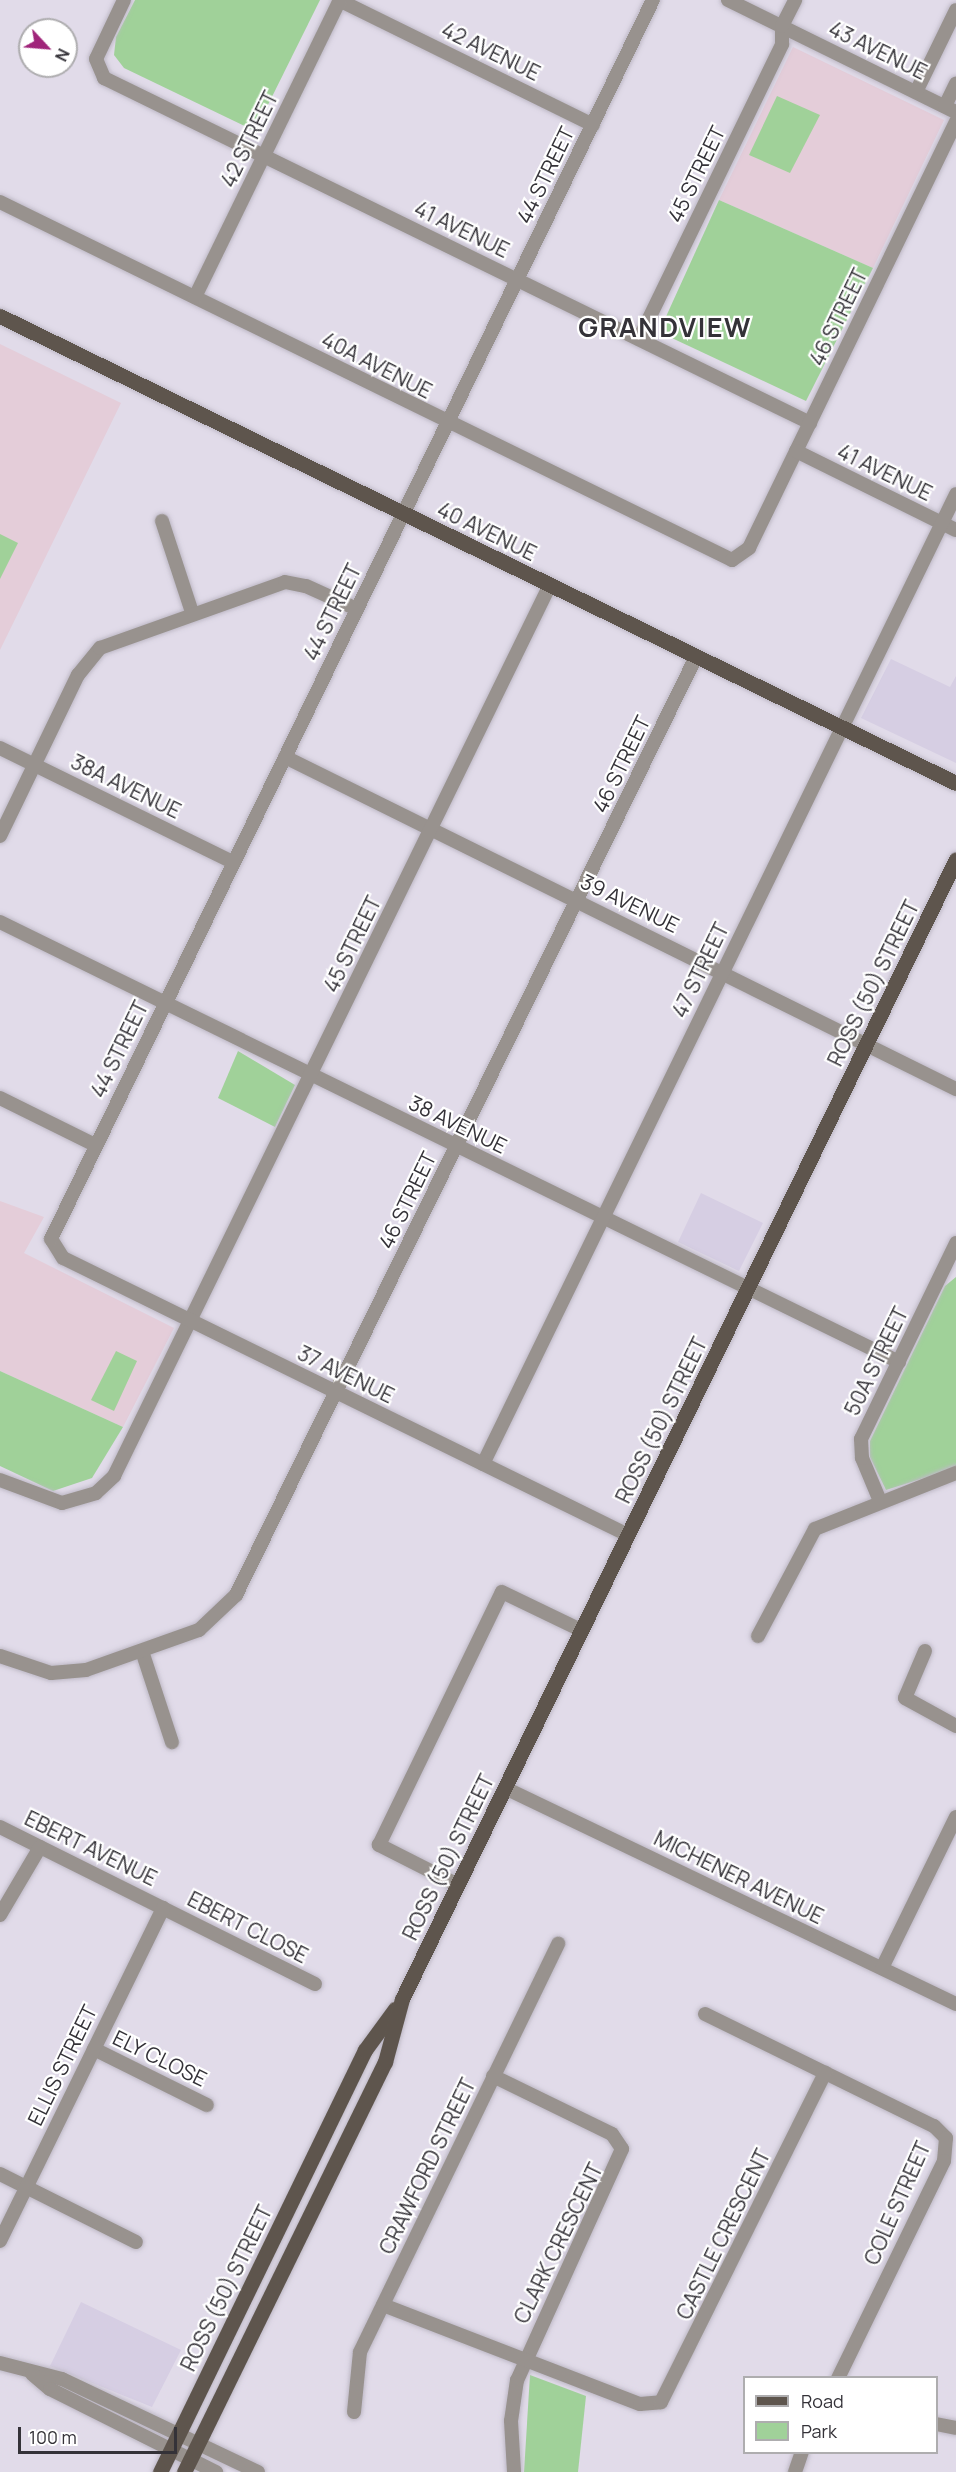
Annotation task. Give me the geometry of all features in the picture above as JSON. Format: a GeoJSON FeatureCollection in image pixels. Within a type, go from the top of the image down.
{"type":"FeatureCollection","features":[{"type":"Feature","properties":{"kind":"main road","name":"40 AVENUE"},"geometry":{"type":"LineString","coordinates":[[0,316],[956,783]]}},
{"type":"Feature","properties":{"kind":"main road","name":"ROSS (50) STREET"},"geometry":{"type":"LineString","coordinates":[[160,2472],[366,2050],[402,1999],[956,859]]}},
{"type":"Feature","properties":{"kind":"main road","name":"ROSS (50) STREET"},"geometry":{"type":"LineString","coordinates":[[187,2466],[385,2062],[402,1999]]}},
{"type":"Feature","properties":{"kind":"street","name":"41 AVENUE"},"geometry":{"type":"LineString","coordinates":[[124,0],[98,52],[97,70],[264,155],[810,423]]}},
{"type":"Feature","properties":{"kind":"street","name":"42 AVENUE"},"geometry":{"type":"LineString","coordinates":[[339,0],[593,125]]}},
{"type":"Feature","properties":{"kind":"street","name":"42 STREET"},"geometry":{"type":"LineString","coordinates":[[195,297],[339,0]]}},
{"type":"Feature","properties":{"kind":"street","name":"44 STREET"},"geometry":{"type":"LineString","coordinates":[[51,1243],[95,1145],[653,0]]}},
{"type":"Feature","properties":{"kind":"street","name":"43 AVENUE"},"geometry":{"type":"LineString","coordinates":[[728,0],[950,109]]}},
{"type":"Feature","properties":{"kind":"street"},"geometry":{"type":"LineString","coordinates":[[782,26],[795,0]]}},
{"type":"Feature","properties":{"kind":"street"},"geometry":{"type":"LineString","coordinates":[[916,92],[956,10]]}},
{"type":"Feature","properties":{"kind":"street","name":"45 STREET"},"geometry":{"type":"LineString","coordinates":[[639,339],[783,44],[782,26]]}},
{"type":"Feature","properties":{"kind":"street"},"geometry":{"type":"LineString","coordinates":[[950,109],[956,83]]}},
{"type":"Feature","properties":{"kind":"street","name":"46 STREET"},"geometry":{"type":"LineString","coordinates":[[737,559],[746,554],[956,122]]}},
{"type":"Feature","properties":{"kind":"street","name":"40A AVENUE"},"geometry":{"type":"LineString","coordinates":[[0,202],[720,557],[737,559]]}},
{"type":"Feature","properties":{"kind":"street","name":"41 AVENUE"},"geometry":{"type":"LineString","coordinates":[[796,451],[956,530]]}},
{"type":"Feature","properties":{"kind":"street","name":"47 STREET"},"geometry":{"type":"LineString","coordinates":[[483,1464],[956,494]]}},
{"type":"Feature","properties":{"kind":"street"},"geometry":{"type":"LineString","coordinates":[[162,521],[192,612]]}},
{"type":"Feature","properties":{"kind":"street"},"geometry":{"type":"LineString","coordinates":[[0,836],[91,656],[118,638],[192,612],[291,582],[357,609]]}},
{"type":"Feature","properties":{"kind":"street","name":"45 STREET"},"geometry":{"type":"LineString","coordinates":[[0,1480],[51,1502],[73,1503],[96,1493],[119,1467],[550,585]]}},
{"type":"Feature","properties":{"kind":"street","name":"46 STREET"},"geometry":{"type":"LineString","coordinates":[[0,1656],[28,1669],[62,1673],[142,1651],[199,1630],[236,1595],[696,657]]}},
{"type":"Feature","properties":{"kind":"street","name":"38A AVENUE"},"geometry":{"type":"LineString","coordinates":[[0,748],[233,862]]}},
{"type":"Feature","properties":{"kind":"street","name":"39 AVENUE"},"geometry":{"type":"LineString","coordinates":[[285,757],[868,1042],[956,1089]]}},
{"type":"Feature","properties":{"kind":"street","name":"38 AVENUE"},"geometry":{"type":"LineString","coordinates":[[0,922],[899,1362]]}},
{"type":"Feature","properties":{"kind":"street"},"geometry":{"type":"LineString","coordinates":[[0,1098],[95,1145]]}},
{"type":"Feature","properties":{"kind":"street","name":"37 AVENUE"},"geometry":{"type":"LineString","coordinates":[[51,1243],[63,1258],[628,1535]]}},
{"type":"Feature","properties":{"kind":"street","name":"50A STREET"},"geometry":{"type":"LineString","coordinates":[[880,1501],[862,1458],[861,1439],[952,1259],[956,1243]]}},
{"type":"Feature","properties":{"kind":"street"},"geometry":{"type":"LineString","coordinates":[[758,1636],[810,1535],[824,1523],[956,1473]]}},
{"type":"Feature","properties":{"kind":"street"},"geometry":{"type":"LineString","coordinates":[[458,1885],[379,1845],[502,1592],[581,1630]]}},
{"type":"Feature","properties":{"kind":"street"},"geometry":{"type":"LineString","coordinates":[[142,1651],[172,1742]]}},
{"type":"Feature","properties":{"kind":"street"},"geometry":{"type":"LineString","coordinates":[[925,1651],[905,1698],[956,1726]]}},
{"type":"Feature","properties":{"kind":"street","name":"MICHENER AVENUE"},"geometry":{"type":"LineString","coordinates":[[505,1788],[956,2004]]}},
{"type":"Feature","properties":{"kind":"street"},"geometry":{"type":"LineString","coordinates":[[882,1968],[956,1817]]}},
{"type":"Feature","properties":{"kind":"street","name":"EBERT AVENUE"},"geometry":{"type":"LineString","coordinates":[[0,1827],[163,1908]]}},
{"type":"Feature","properties":{"kind":"street"},"geometry":{"type":"LineString","coordinates":[[0,1915],[40,1847]]}},
{"type":"Feature","properties":{"kind":"street","name":"EBERT CLOSE"},"geometry":{"type":"LineString","coordinates":[[163,1908],[315,1984]]}},
{"type":"Feature","properties":{"kind":"street","name":"ELLIS STREET"},"geometry":{"type":"LineString","coordinates":[[0,2241],[163,1908]]}},
{"type":"Feature","properties":{"kind":"street","name":"CRAWFORD STREET"},"geometry":{"type":"LineString","coordinates":[[354,2412],[360,2352],[558,1944]]}},
{"type":"Feature","properties":{"kind":"street"},"geometry":{"type":"LineString","coordinates":[[705,2014],[825,2073]]}},
{"type":"Feature","properties":{"kind":"street","name":"ELY CLOSE"},"geometry":{"type":"LineString","coordinates":[[94,2049],[207,2105]]}},
{"type":"Feature","properties":{"kind":"street","name":"CASTLE CRESCENT"},"geometry":{"type":"LineString","coordinates":[[524,2361],[640,2404],[665,2399],[825,2073]]}},
{"type":"Feature","properties":{"kind":"street","name":"COLE STREET"},"geometry":{"type":"LineString","coordinates":[[825,2073],[934,2126],[947,2144],[839,2376]]}},
{"type":"Feature","properties":{"kind":"street","name":"CLARK CRESCENT"},"geometry":{"type":"LineString","coordinates":[[493,2076],[612,2134],[622,2149],[524,2361],[512,2410],[514,2472]]}},
{"type":"Feature","properties":{"kind":"street"},"geometry":{"type":"LineString","coordinates":[[0,2174],[136,2242]]}},
{"type":"Feature","properties":{"kind":"street"},"geometry":{"type":"LineString","coordinates":[[383,2305],[524,2361]]}},
{"type":"Feature","properties":{"kind":"street"},"geometry":{"type":"LineString","coordinates":[[0,2362],[30,2373],[62,2379],[258,2472]]}},
{"type":"Feature","properties":{"kind":"street"},"geometry":{"type":"LineString","coordinates":[[30,2373],[50,2389],[170,2450],[187,2466],[216,2472]]}},
{"type":"Feature","properties":{"kind":"street"},"geometry":{"type":"LineString","coordinates":[[938,2424],[956,2428]]}},
{"type":"Feature","properties":{"kind":"street"},"geometry":{"type":"LineString","coordinates":[[795,2472],[801,2454]]}},
{"type":"Feature","properties":{"kind":"shaded area"},"geometry":{"type":"Polygon","coordinates":[[[793,47],[944,120],[873,268],[719,200],[793,47]]]}},
{"type":"Feature","properties":{"kind":"shaded area"},"geometry":{"type":"Polygon","coordinates":[[[0,344],[121,403],[0,650],[0,344]]]}},
{"type":"Feature","properties":{"kind":"shaded area"},"geometry":{"type":"Polygon","coordinates":[[[891,659],[950,687],[956,676],[956,763],[861,718],[891,659]]]}},
{"type":"Feature","properties":{"kind":"shaded area"},"geometry":{"type":"Polygon","coordinates":[[[701,1193],[763,1223],[739,1271],[678,1242],[701,1193]]]}},
{"type":"Feature","properties":{"kind":"shaded area"},"geometry":{"type":"Polygon","coordinates":[[[0,1201],[44,1217],[24,1253],[174,1328],[123,1427],[0,1371],[0,1201]]]}},
{"type":"Feature","properties":{"kind":"shaded area"},"geometry":{"type":"Polygon","coordinates":[[[81,2302],[181,2350],[152,2407],[50,2366],[81,2302]]]}},
{"type":"Feature","properties":{"kind":"green space"},"geometry":{"type":"Polygon","coordinates":[[[135,0],[320,0],[255,131],[124,68],[114,55],[116,37],[135,0]]]}},
{"type":"Feature","properties":{"kind":"green space"},"geometry":{"type":"Polygon","coordinates":[[[777,96],[820,115],[790,173],[749,155],[777,96]]]}},
{"type":"Feature","properties":{"kind":"green space"},"geometry":{"type":"Polygon","coordinates":[[[719,200],[873,268],[806,401],[659,332],[719,200]]]}},
{"type":"Feature","properties":{"kind":"green space"},"geometry":{"type":"Polygon","coordinates":[[[0,534],[18,543],[0,579],[0,534]]]}},
{"type":"Feature","properties":{"kind":"green space"},"geometry":{"type":"Polygon","coordinates":[[[238,1051],[295,1085],[275,1127],[218,1098],[238,1051]]]}},
{"type":"Feature","properties":{"kind":"green space"},"geometry":{"type":"Polygon","coordinates":[[[956,1277],[956,1468],[886,1490],[870,1457],[870,1441],[945,1286],[956,1277]]]}},
{"type":"Feature","properties":{"kind":"green space"},"geometry":{"type":"Polygon","coordinates":[[[116,1351],[137,1361],[114,1411],[91,1400],[116,1351]]]}},
{"type":"Feature","properties":{"kind":"green space"},"geometry":{"type":"Polygon","coordinates":[[[0,1371],[123,1427],[92,1478],[53,1491],[0,1466],[0,1371]]]}},
{"type":"Feature","properties":{"kind":"green space"},"geometry":{"type":"Polygon","coordinates":[[[530,2375],[586,2396],[578,2472],[524,2472],[530,2375]]]}},
{"type":"Feature","properties":{"kind":"district","name":"GRANDVIEW"},"geometry":{"type":"Point","coordinates":[665,327]}}]}
